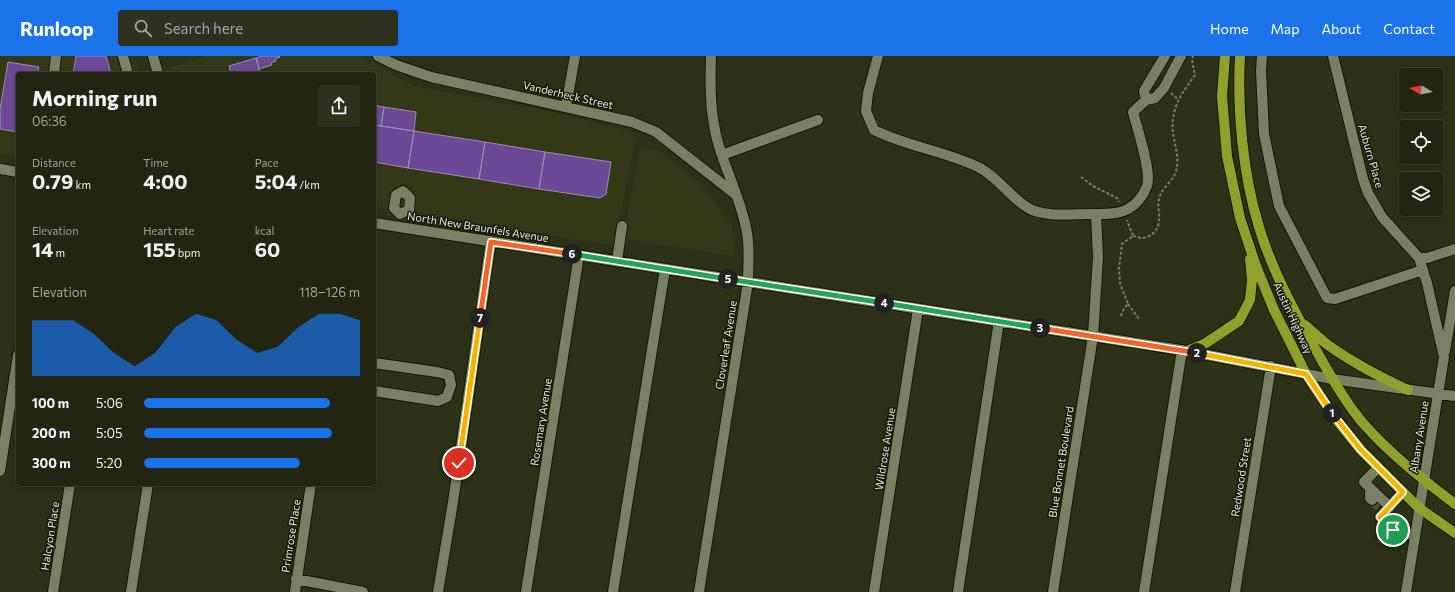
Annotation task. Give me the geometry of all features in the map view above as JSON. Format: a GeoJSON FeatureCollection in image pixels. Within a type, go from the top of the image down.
{"type":"FeatureCollection","features":[{"type":"Feature","properties":{"kind":"main road","name":"Austin Highway"},"geometry":{"type":"LineString","coordinates":[[1225,56],[1222,96],[1228,156],[1240,218],[1256,266],[1274,310],[1306,374],[1335,418],[1361,450],[1419,508],[1455,533]]}},
{"type":"Feature","properties":{"kind":"main road","name":"Austin Highway"},"geometry":{"type":"LineString","coordinates":[[1240,56],[1241,132],[1250,189],[1262,235],[1278,278],[1298,320],[1332,380],[1362,422],[1424,480],[1455,504]]}},
{"type":"Feature","properties":{"kind":"main road"},"geometry":{"type":"LineString","coordinates":[[1184,351],[1206,343],[1239,321],[1250,300],[1252,280],[1249,246]]}},
{"type":"Feature","properties":{"kind":"main road"},"geometry":{"type":"LineString","coordinates":[[1298,320],[1328,345],[1378,376],[1408,390]]}},
{"type":"Feature","properties":{"kind":"street"},"geometry":{"type":"LineString","coordinates":[[54,72],[56,56]]}},
{"type":"Feature","properties":{"kind":"street"},"geometry":{"type":"LineString","coordinates":[[123,56],[127,72]]}},
{"type":"Feature","properties":{"kind":"street"},"geometry":{"type":"LineString","coordinates":[[153,56],[157,72]]}},
{"type":"Feature","properties":{"kind":"street","name":"Vanderheck Street"},"geometry":{"type":"LineString","coordinates":[[378,56],[396,65],[431,77],[632,122],[656,132],[735,194]]}},
{"type":"Feature","properties":{"kind":"street"},"geometry":{"type":"LineString","coordinates":[[566,106],[575,56]]}},
{"type":"Feature","properties":{"kind":"street","name":"Cloverleaf Avenue"},"geometry":{"type":"LineString","coordinates":[[699,592],[748,282],[747,234],[744,220],[718,143],[711,110],[711,56]]}},
{"type":"Feature","properties":{"kind":"street"},"geometry":{"type":"LineString","coordinates":[[878,56],[868,93],[866,111],[874,130],[889,138],[941,153],[980,169],[1001,183],[1018,200],[1032,210],[1050,215],[1111,214],[1128,210],[1140,199],[1148,185],[1148,170],[1133,112],[1146,100],[1155,98],[1164,88],[1181,56]]}},
{"type":"Feature","properties":{"kind":"street"},"geometry":{"type":"LineString","coordinates":[[1146,100],[1144,91],[1164,56]]}},
{"type":"Feature","properties":{"kind":"street"},"geometry":{"type":"LineString","coordinates":[[1262,56],[1261,71],[1264,134],[1279,206],[1327,298],[1335,299],[1421,265],[1427,258],[1455,249]]}},
{"type":"Feature","properties":{"kind":"street","name":"Auburn Place"},"geometry":{"type":"LineString","coordinates":[[1333,56],[1363,180],[1368,192],[1382,217],[1421,265]]}},
{"type":"Feature","properties":{"kind":"street"},"geometry":{"type":"LineString","coordinates":[[722,156],[818,120]]}},
{"type":"Feature","properties":{"kind":"street"},"geometry":{"type":"LineString","coordinates":[[0,169],[16,172]]}},
{"type":"Feature","properties":{"kind":"street"},"geometry":{"type":"LineString","coordinates":[[398,227],[400,214]]}},
{"type":"Feature","properties":{"kind":"street","name":"Blue Bonnet Boulevard"},"geometry":{"type":"LineString","coordinates":[[1053,592],[1093,336],[1098,257],[1096,214]]}},
{"type":"Feature","properties":{"kind":"street","name":"North New Braunfels Avenue"},"geometry":{"type":"LineString","coordinates":[[376,223],[1093,336],[1271,366],[1332,380],[1455,396]]}},
{"type":"Feature","properties":{"kind":"street"},"geometry":{"type":"LineString","coordinates":[[617,261],[622,226]]}},
{"type":"Feature","properties":{"kind":"street"},"geometry":{"type":"LineString","coordinates":[[438,592],[491,242]]}},
{"type":"Feature","properties":{"kind":"street","name":"Rosemary Avenue"},"geometry":{"type":"LineString","coordinates":[[526,592],[579,255]]}},
{"type":"Feature","properties":{"kind":"street"},"geometry":{"type":"LineString","coordinates":[[1421,265],[1428,283],[1444,357]]}},
{"type":"Feature","properties":{"kind":"street"},"geometry":{"type":"LineString","coordinates":[[613,592],[665,269]]}},
{"type":"Feature","properties":{"kind":"street","name":"Albany Avenue"},"geometry":{"type":"LineString","coordinates":[[1406,592],[1455,291]]}},
{"type":"Feature","properties":{"kind":"street","name":"Wildrose Avenue"},"geometry":{"type":"LineString","coordinates":[[874,592],[918,309]]}},
{"type":"Feature","properties":{"kind":"street"},"geometry":{"type":"LineString","coordinates":[[958,592],[999,322]]}},
{"type":"Feature","properties":{"kind":"street"},"geometry":{"type":"LineString","coordinates":[[1144,592],[1184,351]]}},
{"type":"Feature","properties":{"kind":"street"},"geometry":{"type":"LineString","coordinates":[[376,363],[449,375],[451,385],[447,396],[438,401],[376,392]]}},
{"type":"Feature","properties":{"kind":"street","name":"Redwood Street"},"geometry":{"type":"LineString","coordinates":[[1235,592],[1271,366]]}},
{"type":"Feature","properties":{"kind":"street"},"geometry":{"type":"LineString","coordinates":[[0,471],[16,369]]}},
{"type":"Feature","properties":{"kind":"street"},"geometry":{"type":"LineString","coordinates":[[1378,468],[1364,482],[1370,488],[1382,507]]}},
{"type":"Feature","properties":{"kind":"street","name":"Halcyon Place"},"geometry":{"type":"LineString","coordinates":[[53,592],[70,486]]}},
{"type":"Feature","properties":{"kind":"street"},"geometry":{"type":"LineString","coordinates":[[131,592],[148,486]]}},
{"type":"Feature","properties":{"kind":"street","name":"Primrose Place"},"geometry":{"type":"LineString","coordinates":[[294,592],[311,486]]}},
{"type":"Feature","properties":{"kind":"street"},"geometry":{"type":"LineString","coordinates":[[1370,488],[1370,498],[1382,507]]}},
{"type":"Feature","properties":{"kind":"street"},"geometry":{"type":"LineString","coordinates":[[1403,492],[1382,507],[1380,517],[1393,530],[1415,535]]}},
{"type":"Feature","properties":{"kind":"street"},"geometry":{"type":"LineString","coordinates":[[296,579],[363,592]]}},
{"type":"Feature","properties":{"kind":"path"},"geometry":{"type":"LineString","coordinates":[[1133,236],[1141,238],[1152,235],[1160,222],[1159,198],[1173,178],[1176,170],[1176,155],[1172,130],[1173,119],[1178,99],[1195,75],[1192,60],[1193,56]]}},
{"type":"Feature","properties":{"kind":"path"},"geometry":{"type":"LineString","coordinates":[[1081,177],[1093,186],[1117,198],[1120,204]]}},
{"type":"Feature","properties":{"kind":"path"},"geometry":{"type":"LineString","coordinates":[[1127,220],[1133,236]]}},
{"type":"Feature","properties":{"kind":"path"},"geometry":{"type":"LineString","coordinates":[[1133,236],[1122,244],[1119,269],[1120,283],[1128,304],[1139,319]]}},
{"type":"Feature","properties":{"kind":"path"},"geometry":{"type":"LineString","coordinates":[[1121,316],[1123,310],[1128,304]]}},
{"type":"Feature","properties":{"kind":"shaded area"},"geometry":{"type":"Polygon","coordinates":[[[0,56],[135,56],[139,72],[16,72],[16,157],[0,154],[0,56]]]}},
{"type":"Feature","properties":{"kind":"shaded area"},"geometry":{"type":"Polygon","coordinates":[[[206,56],[361,56],[414,86],[552,112],[637,133],[614,246],[376,207],[376,72],[166,72],[165,69],[206,56]]]}},
{"type":"Feature","properties":{"kind":"shaded area"},"geometry":{"type":"Polygon","coordinates":[[[640,148],[657,150],[701,184],[732,226],[735,256],[623,239],[640,148]]]}},
{"type":"Feature","properties":{"kind":"building"},"geometry":{"type":"Polygon","coordinates":[[[76,56],[106,56],[110,72],[73,72],[76,56]]]}},
{"type":"Feature","properties":{"kind":"building"},"geometry":{"type":"Polygon","coordinates":[[[262,56],[280,57],[271,63],[272,65],[259,69],[256,58],[262,56]]]}},
{"type":"Feature","properties":{"kind":"building"},"geometry":{"type":"Polygon","coordinates":[[[256,58],[260,72],[230,72],[229,66],[256,58]]]}},
{"type":"Feature","properties":{"kind":"building"},"geometry":{"type":"Polygon","coordinates":[[[8,62],[39,67],[38,72],[16,72],[16,132],[0,129],[0,109],[8,62]]]}},
{"type":"Feature","properties":{"kind":"building"},"geometry":{"type":"Polygon","coordinates":[[[376,105],[384,107],[381,126],[376,125],[376,105]]]}},
{"type":"Feature","properties":{"kind":"building"},"geometry":{"type":"Polygon","coordinates":[[[384,107],[416,112],[414,131],[381,126],[384,107]]]}},
{"type":"Feature","properties":{"kind":"building"},"geometry":{"type":"Polygon","coordinates":[[[376,125],[414,131],[408,168],[376,162],[376,125]]]}},
{"type":"Feature","properties":{"kind":"building"},"geometry":{"type":"Polygon","coordinates":[[[414,131],[485,142],[479,179],[408,168],[414,131]]]}},
{"type":"Feature","properties":{"kind":"building"},"geometry":{"type":"Polygon","coordinates":[[[485,142],[545,152],[539,189],[479,179],[485,142]]]}},
{"type":"Feature","properties":{"kind":"building"},"geometry":{"type":"Polygon","coordinates":[[[545,152],[611,162],[606,194],[600,198],[539,189],[545,152]]]}},
{"type":"Feature","properties":{"kind":"tunnel"},"geometry":{"type":"LineString","coordinates":[[1372,500],[1380,508]]}},
{"type":"Feature","properties":{"kind":"route"},"geometry":{"type":"LineString","coordinates":[[459,463],[491,242],[1187,351],[1271,366],[1306,374],[1335,418],[1361,450],[1403,492],[1380,517],[1393,530]]}}]}
